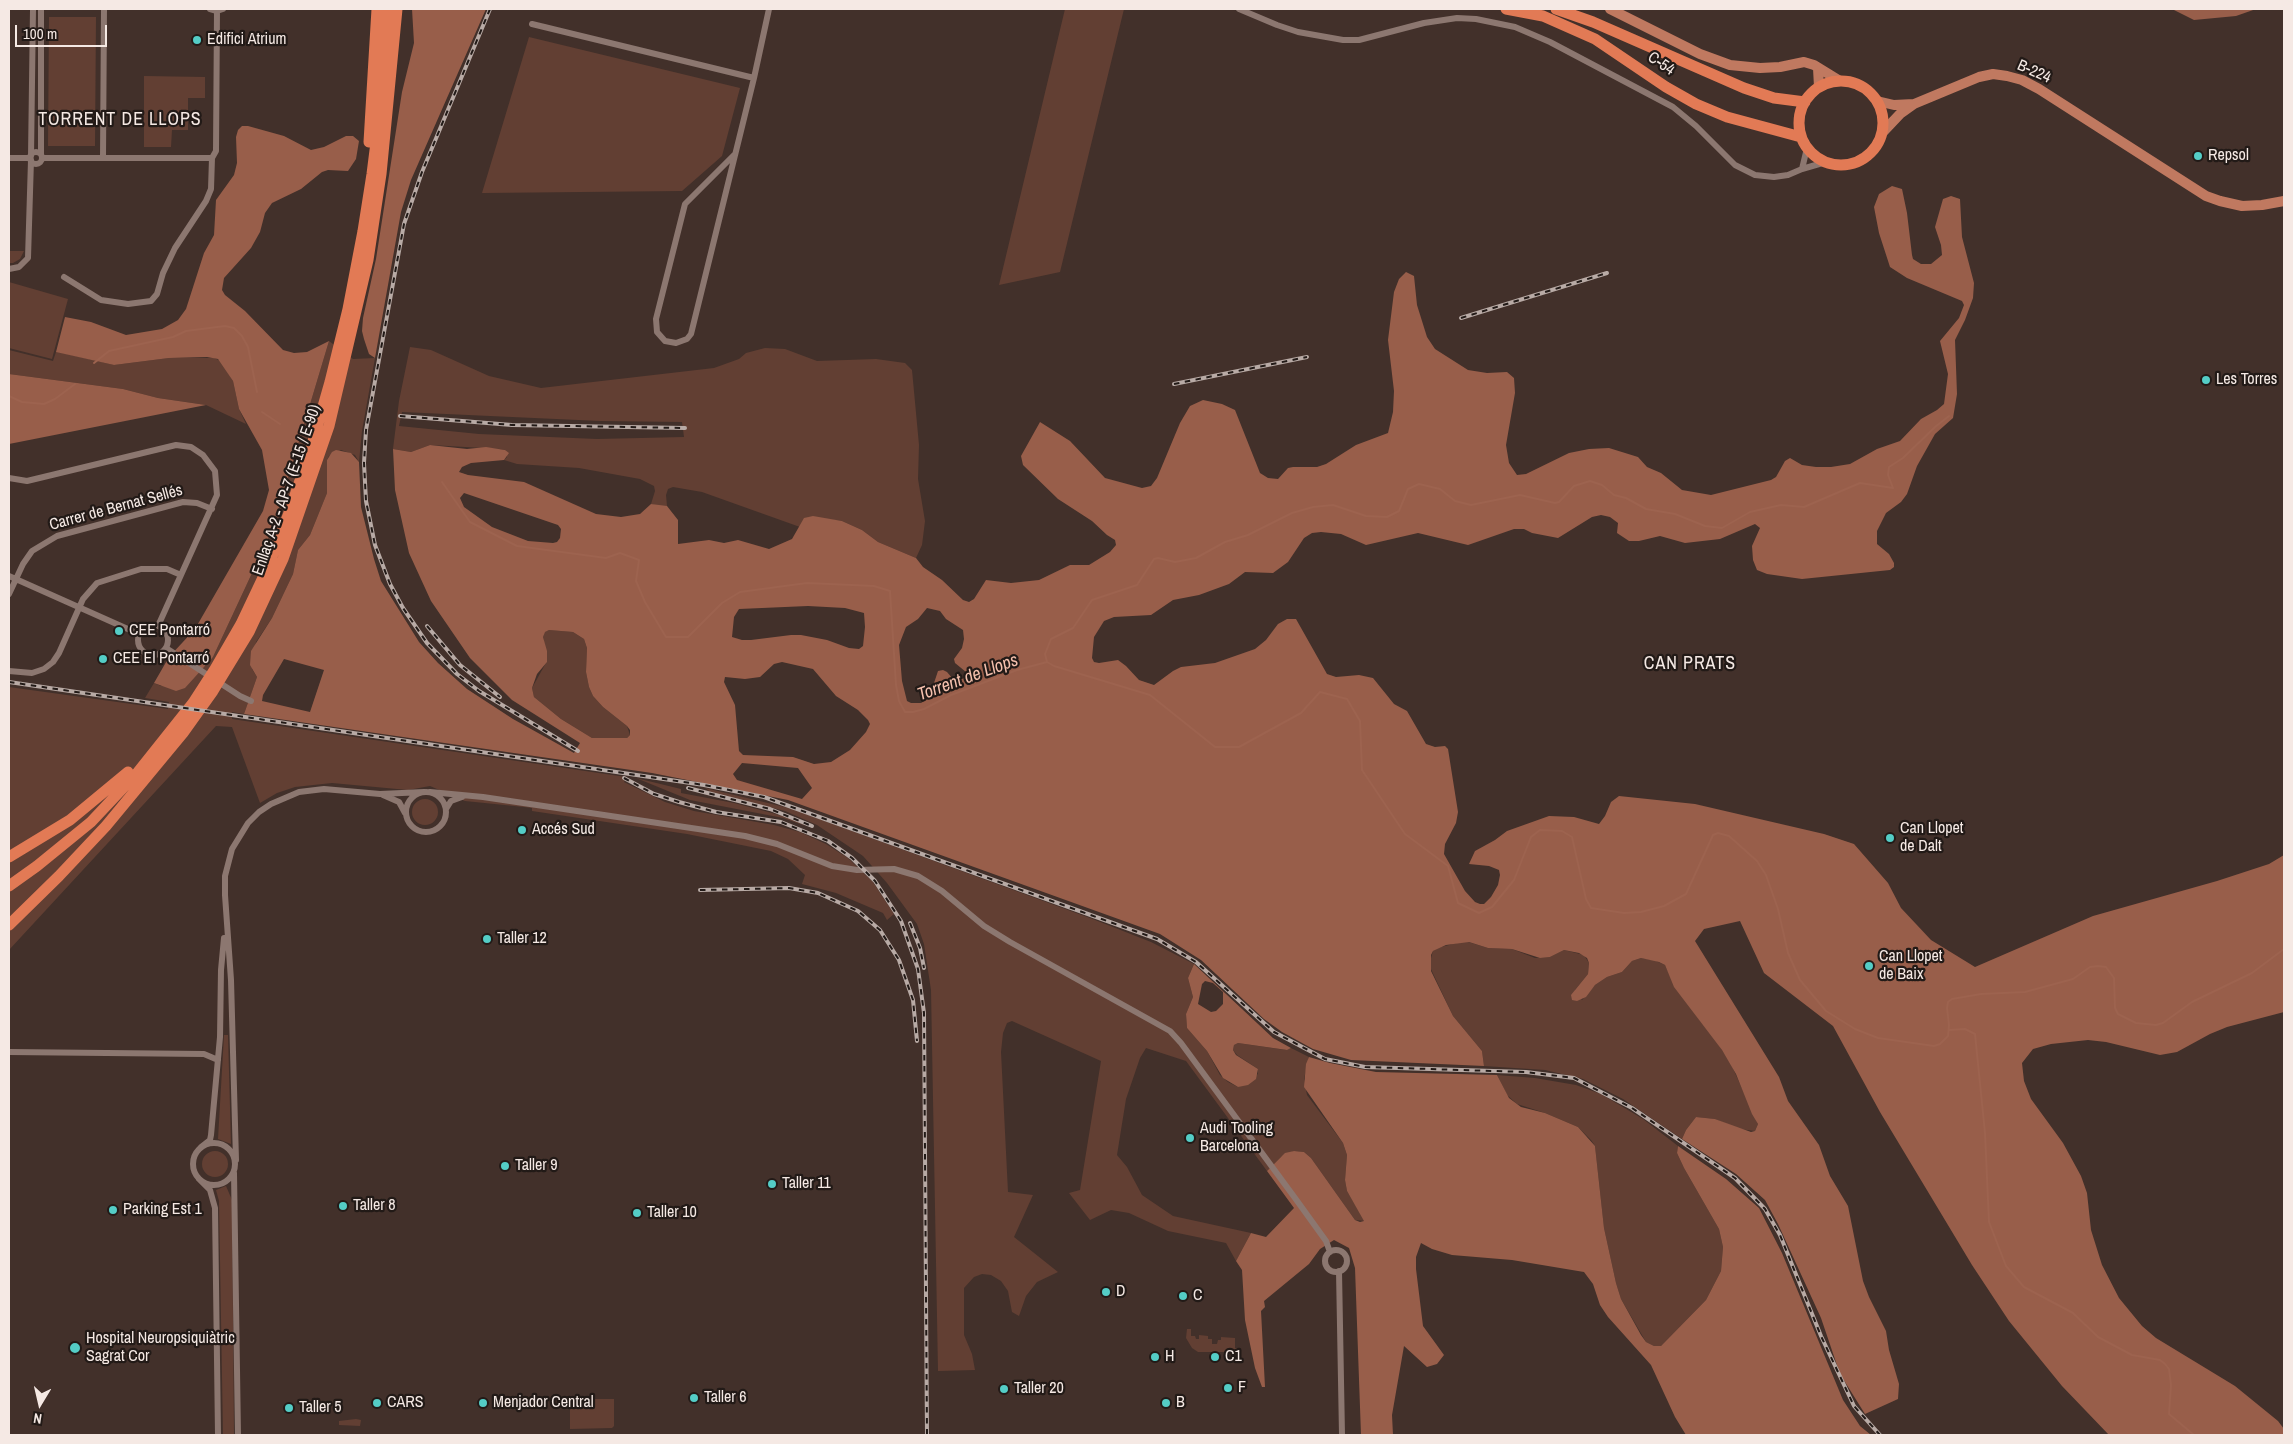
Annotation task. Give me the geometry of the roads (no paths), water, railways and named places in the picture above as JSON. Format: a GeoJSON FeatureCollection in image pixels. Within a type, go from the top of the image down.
{"type":"FeatureCollection","features":[{"type":"Feature","properties":{"kind":"highway"},"geometry":{"type":"LineString","coordinates":[[377,9],[369,141],[377,174]]}},
{"type":"Feature","properties":{"kind":"highway","name":"Enllaç A-2 - AP-7 (E-15 / E-90)"},"geometry":{"type":"LineString","coordinates":[[9,886],[38,866],[91,822],[138,772],[193,703],[241,624],[268,567],[289,513],[330,382],[377,174],[388,9]]}},
{"type":"Feature","properties":{"kind":"highway","name":"Enllaç A-2 - AP-7 (E-15 / E-90)"},"geometry":{"type":"LineString","coordinates":[[9,925],[59,876],[150,776],[199,712],[249,632],[283,559],[329,426],[368,260],[397,9]]}},
{"type":"Feature","properties":{"kind":"highway"},"geometry":{"type":"LineString","coordinates":[[377,174],[391,140],[404,9]]}},
{"type":"Feature","properties":{"kind":"highway","name":"C-54"},"geometry":{"type":"LineString","coordinates":[[1506,9],[1543,16],[1595,39],[1666,87],[1696,104],[1727,117],[1804,142]]}},
{"type":"Feature","properties":{"kind":"highway","name":"C-54"},"geometry":{"type":"LineString","coordinates":[[1556,9],[1593,22],[1744,88],[1774,98],[1805,102]]}},
{"type":"Feature","properties":{"kind":"highway"},"geometry":{"type":"LineString","coordinates":[[1840,81],[1861,86],[1877,101],[1883,116],[1883,132],[1878,144],[1871,153],[1861,160],[1850,164],[1837,165],[1815,156],[1804,142],[1799,125],[1800,113],[1805,102],[1819,87],[1840,81]]}},
{"type":"Feature","properties":{"kind":"highway"},"geometry":{"type":"LineString","coordinates":[[9,857],[43,838],[76,816],[120,780],[171,731]]}},
{"type":"Feature","properties":{"kind":"main road"},"geometry":{"type":"LineString","coordinates":[[1610,9],[1700,54],[1730,65],[1760,68],[1780,67],[1804,62],[1840,81]]}},
{"type":"Feature","properties":{"kind":"main road"},"geometry":{"type":"LineString","coordinates":[[1818,68],[1819,87]]}},
{"type":"Feature","properties":{"kind":"main road","name":"B-224"},"geometry":{"type":"LineString","coordinates":[[1914,104],[1986,75],[2007,76],[2028,83],[2206,196],[2242,206],[2284,201]]}},
{"type":"Feature","properties":{"kind":"main road"},"geometry":{"type":"LineString","coordinates":[[1877,101],[1894,105],[1914,104]]}},
{"type":"Feature","properties":{"kind":"main road"},"geometry":{"type":"LineString","coordinates":[[1883,132],[1900,114],[1914,104]]}},
{"type":"Feature","properties":{"kind":"street"},"geometry":{"type":"LineString","coordinates":[[9,158],[30,158],[38,164],[42,156],[41,9],[32,9],[30,158],[29,249],[28,258],[24,264],[14,269],[9,269]]}},
{"type":"Feature","properties":{"kind":"street"},"geometry":{"type":"LineString","coordinates":[[103,158],[104,9]]}},
{"type":"Feature","properties":{"kind":"street"},"geometry":{"type":"LineString","coordinates":[[734,155],[685,204],[656,319],[657,332],[665,341],[672,343],[682,342],[691,334],[754,78],[769,9]]}},
{"type":"Feature","properties":{"kind":"street"},"geometry":{"type":"LineString","coordinates":[[1239,9],[1277,26],[1298,32],[1343,40],[1359,40],[1424,23],[1457,18],[1476,19],[1515,27],[1550,42],[1672,107],[1696,126],[1735,165],[1755,175],[1774,177],[1788,175],[1826,162]]}},
{"type":"Feature","properties":{"kind":"street"},"geometry":{"type":"LineString","coordinates":[[64,277],[101,300],[128,304],[151,302],[157,294],[163,273],[175,248],[206,201],[211,189],[212,158],[216,151],[216,10]]}},
{"type":"Feature","properties":{"kind":"street"},"geometry":{"type":"LineString","coordinates":[[532,24],[754,78]]}},
{"type":"Feature","properties":{"kind":"street"},"geometry":{"type":"LineString","coordinates":[[1802,169],[1804,142]]}},
{"type":"Feature","properties":{"kind":"street"},"geometry":{"type":"LineString","coordinates":[[30,158],[35,152],[42,156],[212,158]]}},
{"type":"Feature","properties":{"kind":"street"},"geometry":{"type":"LineString","coordinates":[[9,478],[27,481],[164,448],[184,446],[203,455],[215,471],[217,489],[212,509],[158,626]]}},
{"type":"Feature","properties":{"kind":"street","name":"Carrer de Bernat Sellés"},"geometry":{"type":"LineString","coordinates":[[9,594],[23,564],[32,551],[57,536],[183,502],[197,502],[212,509]]}},
{"type":"Feature","properties":{"kind":"street"},"geometry":{"type":"LineString","coordinates":[[9,671],[32,673],[48,666],[59,653],[79,607],[97,583],[141,569],[167,569],[181,575]]}},
{"type":"Feature","properties":{"kind":"street"},"geometry":{"type":"LineString","coordinates":[[9,576],[139,634]]}},
{"type":"Feature","properties":{"kind":"street"},"geometry":{"type":"LineString","coordinates":[[149,626],[158,626],[167,634],[166,648],[154,656],[144,653],[138,645],[139,634],[149,626]]}},
{"type":"Feature","properties":{"kind":"street"},"geometry":{"type":"LineString","coordinates":[[166,648],[240,696],[251,701]]}},
{"type":"Feature","properties":{"kind":"street"},"geometry":{"type":"LineString","coordinates":[[238,1435],[234,1173],[236,1160],[231,980],[226,922],[225,876],[228,862],[239,836],[259,812],[285,797],[312,790],[338,790],[380,794],[427,792],[465,796],[745,836],[777,844],[819,862],[845,869],[887,869],[906,872],[930,882],[961,909],[1010,942],[1170,1031],[1181,1043],[1295,1198],[1326,1241],[1330,1252]]}},
{"type":"Feature","properties":{"kind":"street"},"geometry":{"type":"LineString","coordinates":[[380,794],[399,802],[406,818],[415,829],[428,832],[440,826],[446,815],[446,809],[441,798],[427,792],[418,793],[406,806],[406,818]]}},
{"type":"Feature","properties":{"kind":"street"},"geometry":{"type":"LineString","coordinates":[[446,809],[451,801],[465,796]]}},
{"type":"Feature","properties":{"kind":"street"},"geometry":{"type":"LineString","coordinates":[[218,1435],[215,1208],[210,1190],[199,1179],[193,1166],[193,1159],[201,1147],[210,1140],[211,1135],[218,1060],[221,970],[226,922]]}},
{"type":"Feature","properties":{"kind":"street"},"geometry":{"type":"LineString","coordinates":[[9,1052],[204,1054],[218,1060]]}},
{"type":"Feature","properties":{"kind":"street"},"geometry":{"type":"LineString","coordinates":[[201,1147],[215,1142],[222,1144],[228,1147],[236,1160]]}},
{"type":"Feature","properties":{"kind":"street"},"geometry":{"type":"LineString","coordinates":[[199,1179],[211,1185],[218,1185],[230,1179],[234,1173]]}},
{"type":"Feature","properties":{"kind":"street"},"geometry":{"type":"LineString","coordinates":[[1340,1250],[1347,1257],[1345,1267],[1339,1271],[1332,1270],[1327,1265],[1326,1258],[1330,1252],[1340,1250]]}},
{"type":"Feature","properties":{"kind":"street"},"geometry":{"type":"LineString","coordinates":[[1339,1271],[1342,1435]]}},
{"type":"Feature","properties":{"kind":"waterway","name":"Torrent de Llops"},"geometry":{"type":"LineString","coordinates":[[94,363],[109,351],[173,337],[186,331],[225,326],[234,328],[242,336],[248,347],[257,392]]}},
{"type":"Feature","properties":{"kind":"waterway","name":"Torrent de Llops"},"geometry":{"type":"LineString","coordinates":[[9,396],[22,402],[44,404],[55,399],[75,384]]}},
{"type":"Feature","properties":{"kind":"waterway","name":"Torrent de Llops"},"geometry":{"type":"LineString","coordinates":[[262,412],[280,424]]}},
{"type":"Feature","properties":{"kind":"waterway"},"geometry":{"type":"LineString","coordinates":[[1047,662],[1045,654],[1051,639],[1073,628],[1092,600],[1137,585],[1154,559],[1158,558],[1175,562],[1196,558],[1225,542],[1248,535],[1292,513],[1313,507],[1333,505],[1366,516],[1387,517],[1399,511],[1408,489],[1419,484],[1440,489],[1455,501],[1471,505],[1520,495],[1555,503],[1559,502],[1574,486],[1590,481],[1602,485],[1614,495],[1626,498],[1646,509],[1675,514],[1705,526],[1722,528],[1750,512],[1781,505],[1804,507],[1860,483],[1893,488],[1888,475],[1889,467],[1903,458],[1949,416]]}},
{"type":"Feature","properties":{"kind":"waterway","name":"Torrent de Llops"},"geometry":{"type":"LineString","coordinates":[[442,482],[470,522],[517,546],[606,558],[620,553],[639,560],[636,581],[645,602],[666,637],[688,637],[722,603],[740,592],[807,583],[874,586],[890,591],[896,685],[899,701],[905,712],[924,709],[951,695],[1017,670],[1047,662],[1054,666],[1150,695],[1215,747],[1239,747],[1301,713],[1320,692],[1347,699],[1360,721],[1362,770],[1405,834],[1448,866],[1458,903],[1479,913],[1492,907],[1514,880],[1531,837],[1540,830],[1562,831],[1572,837],[1586,899],[1591,908],[1624,913],[1641,912],[1664,906],[1686,894],[1713,835],[1718,833],[1729,836],[1757,861],[1766,875],[1778,909],[1788,953],[1800,980],[1826,1011],[1855,1029],[1878,1038],[1934,1046],[1940,1044],[1948,1036],[1947,1008],[1948,1002],[1952,999],[1981,994],[2025,992],[2073,979],[2090,967],[2098,966],[2106,967],[2114,978],[2115,1008],[2118,1014],[2136,1023],[2156,1025],[2163,1023],[2192,1002],[2252,973],[2284,949]]}},
{"type":"Feature","properties":{"kind":"waterway"},"geometry":{"type":"LineString","coordinates":[[1949,1030],[1965,1029],[1975,1034],[1985,1133],[1989,1222],[2006,1266],[2024,1287],[2073,1313],[2098,1337],[2132,1355],[2160,1360],[2165,1364],[2169,1369],[2171,1385],[2169,1414],[2194,1435]]}},
{"type":"Feature","properties":{"kind":"railway"},"geometry":{"type":"LineString","coordinates":[[490,9],[422,172],[404,224],[366,430],[364,463],[366,501],[375,545],[390,584],[403,608],[427,643],[457,674],[479,691],[578,751]]}},
{"type":"Feature","properties":{"kind":"railway"},"geometry":{"type":"LineString","coordinates":[[1461,318],[1607,273]]}},
{"type":"Feature","properties":{"kind":"railway"},"geometry":{"type":"LineString","coordinates":[[1174,384],[1307,357]]}},
{"type":"Feature","properties":{"kind":"railway"},"geometry":{"type":"LineString","coordinates":[[400,416],[512,425],[685,428]]}},
{"type":"Feature","properties":{"kind":"railway"},"geometry":{"type":"LineString","coordinates":[[427,626],[460,665],[500,697]]}},
{"type":"Feature","properties":{"kind":"railway"},"geometry":{"type":"LineString","coordinates":[[9,682],[704,785],[764,797],[1157,939],[1196,962],[1274,1032],[1325,1059],[1365,1067],[1526,1072],[1574,1078],[1632,1108],[1735,1178],[1765,1209],[1780,1235],[1821,1336],[1854,1406],[1880,1435]]}},
{"type":"Feature","properties":{"kind":"railway"},"geometry":{"type":"LineString","coordinates":[[624,778],[654,794],[679,802],[716,812],[781,822],[828,841],[852,858],[875,881],[901,921],[918,969],[924,1013],[927,1435]]}},
{"type":"Feature","properties":{"kind":"railway"},"geometry":{"type":"LineString","coordinates":[[688,788],[770,809],[812,826]]}},
{"type":"Feature","properties":{"kind":"railway"},"geometry":{"type":"LineString","coordinates":[[700,890],[789,888],[818,893],[858,911],[880,930],[899,960],[913,1000],[917,1041]]}},
{"type":"Feature","properties":{"kind":"railway"},"geometry":{"type":"LineString","coordinates":[[910,923],[920,948],[924,968]]}},
{"type":"Feature","properties":{"kind":"place","name":"Edifici Atrium"},"geometry":{"type":"Point","coordinates":[197,40]}},
{"type":"Feature","properties":{"kind":"place","name":"Repsol"},"geometry":{"type":"Point","coordinates":[2198,156]}},
{"type":"Feature","properties":{"kind":"place","name":"Les Torres"},"geometry":{"type":"Point","coordinates":[2206,380]}},
{"type":"Feature","properties":{"kind":"place","name":"CEE Pontarró"},"geometry":{"type":"Point","coordinates":[119,631]}},
{"type":"Feature","properties":{"kind":"place","name":"CEE El Pontarró"},"geometry":{"type":"Point","coordinates":[103,659]}},
{"type":"Feature","properties":{"kind":"place","name":"Accés Sud"},"geometry":{"type":"Point","coordinates":[522,830]}},
{"type":"Feature","properties":{"kind":"place","name":"Can Llopet de Dalt"},"geometry":{"type":"Point","coordinates":[1890,838]}},
{"type":"Feature","properties":{"kind":"place","name":"Taller 12"},"geometry":{"type":"Point","coordinates":[487,939]}},
{"type":"Feature","properties":{"kind":"place","name":"Can Llopet de Baix"},"geometry":{"type":"Point","coordinates":[1869,966]}},
{"type":"Feature","properties":{"kind":"place","name":"Audi Tooling Barcelona"},"geometry":{"type":"Point","coordinates":[1190,1138]}},
{"type":"Feature","properties":{"kind":"place","name":"Taller 9"},"geometry":{"type":"Point","coordinates":[505,1166]}},
{"type":"Feature","properties":{"kind":"place","name":"Taller 11"},"geometry":{"type":"Point","coordinates":[772,1184]}},
{"type":"Feature","properties":{"kind":"place","name":"Taller 8"},"geometry":{"type":"Point","coordinates":[343,1206]}},
{"type":"Feature","properties":{"kind":"place","name":"Parking Est 1"},"geometry":{"type":"Point","coordinates":[113,1210]}},
{"type":"Feature","properties":{"kind":"place","name":"Taller 10"},"geometry":{"type":"Point","coordinates":[637,1213]}},
{"type":"Feature","properties":{"kind":"place","name":"D"},"geometry":{"type":"Point","coordinates":[1106,1292]}},
{"type":"Feature","properties":{"kind":"place","name":"C"},"geometry":{"type":"Point","coordinates":[1183,1296]}},
{"type":"Feature","properties":{"kind":"place","name":"Hospital Neuropsiquiàtric Sagrat Cor"},"geometry":{"type":"Point","coordinates":[75,1348]}},
{"type":"Feature","properties":{"kind":"place","name":"H"},"geometry":{"type":"Point","coordinates":[1155,1357]}},
{"type":"Feature","properties":{"kind":"place","name":"C1"},"geometry":{"type":"Point","coordinates":[1215,1357]}},
{"type":"Feature","properties":{"kind":"place","name":"F"},"geometry":{"type":"Point","coordinates":[1228,1388]}},
{"type":"Feature","properties":{"kind":"place","name":"Taller 20"},"geometry":{"type":"Point","coordinates":[1004,1389]}},
{"type":"Feature","properties":{"kind":"place","name":"Taller 6"},"geometry":{"type":"Point","coordinates":[694,1398]}},
{"type":"Feature","properties":{"kind":"place","name":"CARS"},"geometry":{"type":"Point","coordinates":[377,1403]}},
{"type":"Feature","properties":{"kind":"place","name":"Menjador Central"},"geometry":{"type":"Point","coordinates":[483,1403]}},
{"type":"Feature","properties":{"kind":"place","name":"B"},"geometry":{"type":"Point","coordinates":[1166,1403]}},
{"type":"Feature","properties":{"kind":"place","name":"Taller 5"},"geometry":{"type":"Point","coordinates":[289,1408]}},
{"type":"Feature","properties":{"kind":"district","name":"TORRENT DE LLOPS"},"geometry":{"type":"Point","coordinates":[120,120]}},
{"type":"Feature","properties":{"kind":"district","name":"CAN PRATS"},"geometry":{"type":"Point","coordinates":[1690,664]}}]}
